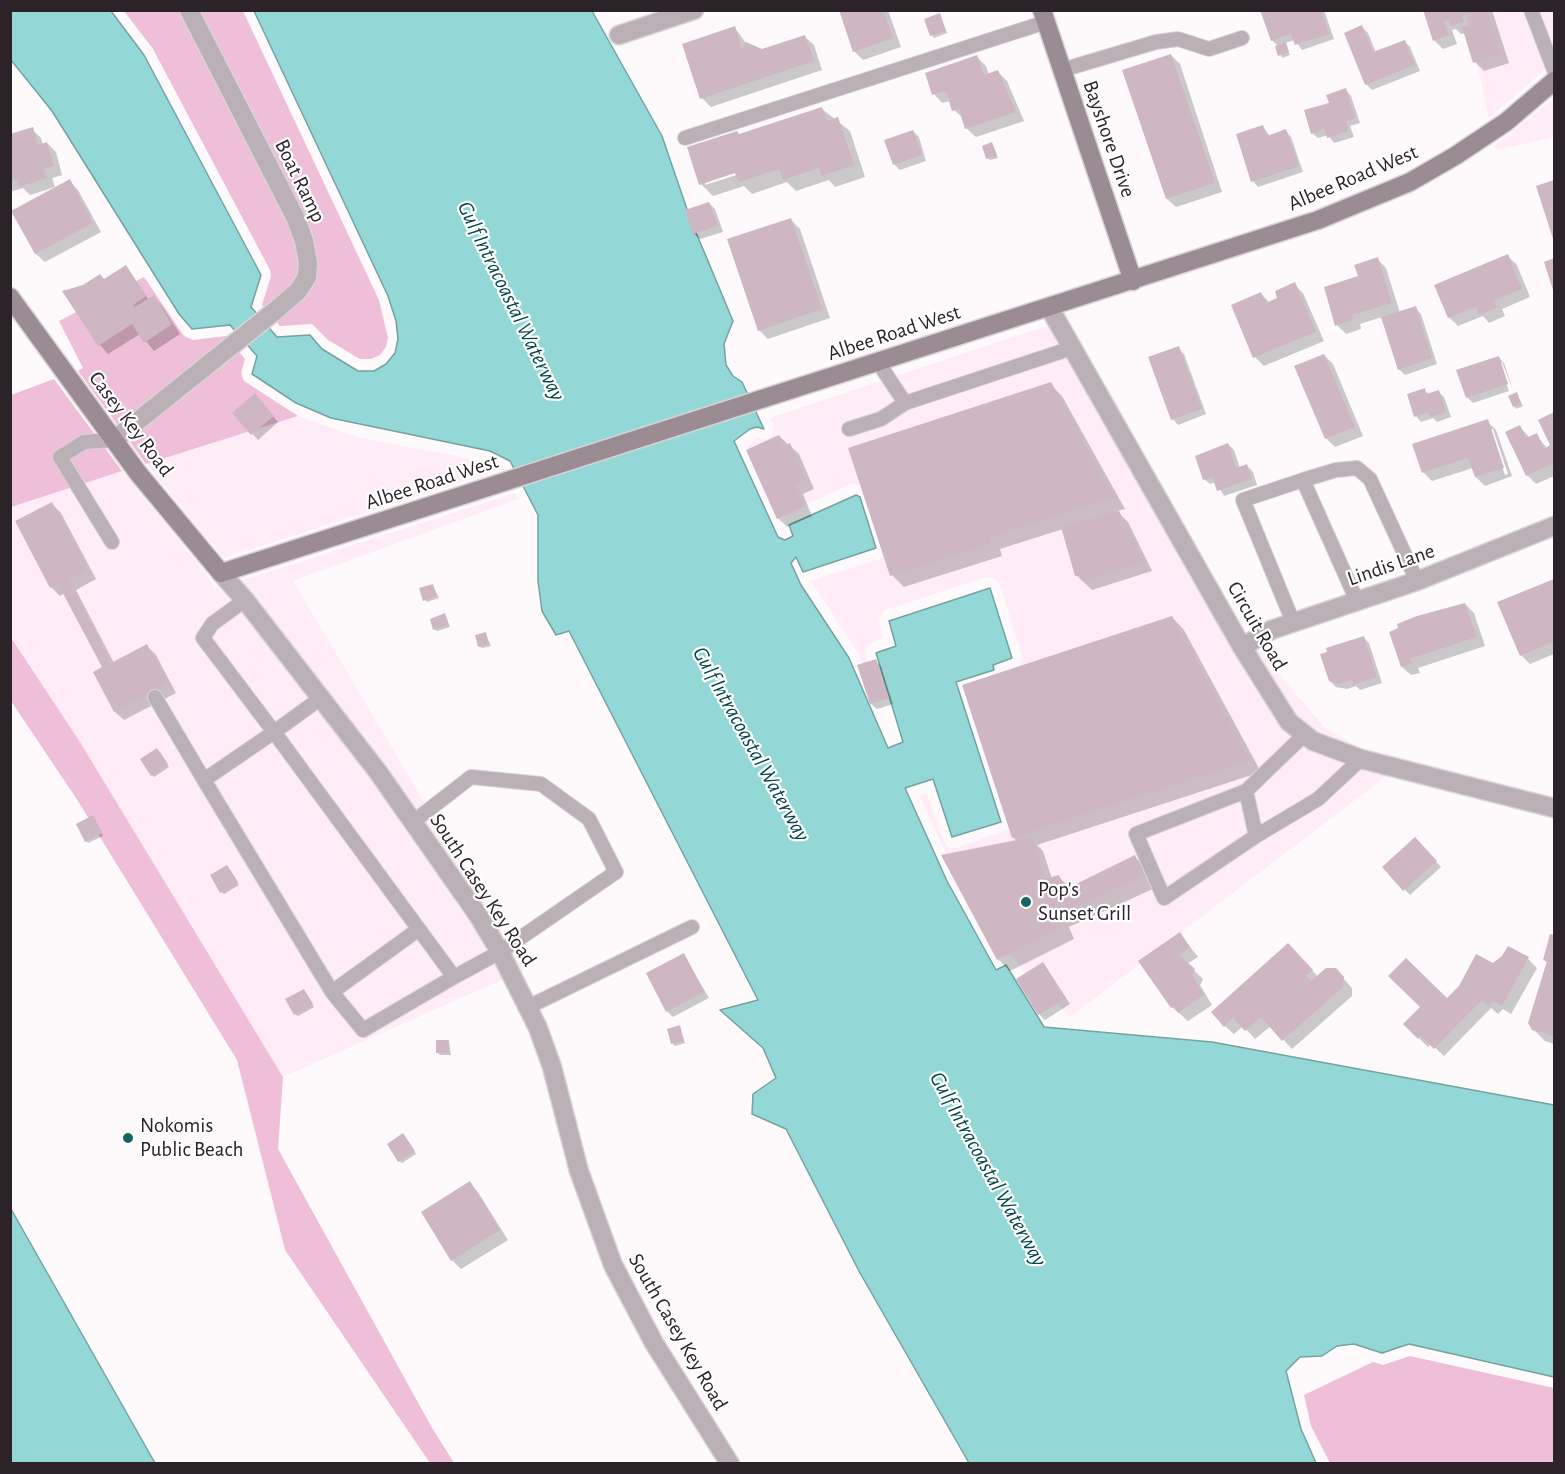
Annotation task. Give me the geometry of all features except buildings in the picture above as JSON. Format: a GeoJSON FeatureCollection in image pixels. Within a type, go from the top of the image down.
{"type":"FeatureCollection","features":[{"type":"Feature","properties":{"kind":"street","name":"Boat Ramp"},"geometry":{"type":"LineString","coordinates":[[114,440],[276,310],[298,291],[307,278],[308,263],[304,241],[189,10]]}},
{"type":"Feature","properties":{"kind":"street"},"geometry":{"type":"LineString","coordinates":[[619,35],[694,10]]}},
{"type":"Feature","properties":{"kind":"street","name":"Bayshore Drive"},"geometry":{"type":"LineString","coordinates":[[1044,16],[1134,281]]}},
{"type":"Feature","properties":{"kind":"street","name":"Albee Road West"},"geometry":{"type":"LineString","coordinates":[[221,573],[1318,220],[1410,182],[1486,136],[1554,81]]}},
{"type":"Feature","properties":{"kind":"street","name":"Casey Key Road"},"geometry":{"type":"LineString","coordinates":[[10,297],[165,507],[221,573]]}},
{"type":"Feature","properties":{"kind":"street","name":"Circuit Road"},"geometry":{"type":"LineString","coordinates":[[1049,307],[1242,646],[1283,714],[1304,735],[1323,745],[1361,759],[1554,808]]}},
{"type":"Feature","properties":{"kind":"street","name":"Lindis Lane"},"geometry":{"type":"LineString","coordinates":[[1242,646],[1260,635],[1293,622],[1417,581],[1554,526]]}},
{"type":"Feature","properties":{"kind":"street","name":"South Casey Key Road"},"geometry":{"type":"LineString","coordinates":[[221,573],[245,600],[321,698],[413,822],[478,915],[500,952],[528,1007],[552,1067],[579,1171],[613,1265],[654,1343],[730,1464]]}},
{"type":"Feature","properties":{"kind":"lane"},"geometry":{"type":"LineString","coordinates":[[1531,10],[1554,70]]}},
{"type":"Feature","properties":{"kind":"lane"},"geometry":{"type":"LineString","coordinates":[[685,138],[1044,16]]}},
{"type":"Feature","properties":{"kind":"lane"},"geometry":{"type":"LineString","coordinates":[[1062,70],[1156,42],[1178,39],[1209,49],[1242,38]]}},
{"type":"Feature","properties":{"kind":"lane"},"geometry":{"type":"LineString","coordinates":[[849,429],[881,419],[905,403],[1072,348]]}},
{"type":"Feature","properties":{"kind":"lane"},"geometry":{"type":"LineString","coordinates":[[878,362],[905,403]]}},
{"type":"Feature","properties":{"kind":"lane"},"geometry":{"type":"LineString","coordinates":[[112,542],[60,457],[84,442],[114,440]]}},
{"type":"Feature","properties":{"kind":"lane"},"geometry":{"type":"LineString","coordinates":[[1293,622],[1243,500],[1336,470],[1357,468],[1370,479],[1417,581]]}},
{"type":"Feature","properties":{"kind":"lane"},"geometry":{"type":"LineString","coordinates":[[1303,480],[1358,600]]}},
{"type":"Feature","properties":{"kind":"lane"},"geometry":{"type":"LineString","coordinates":[[245,600],[212,624],[203,638],[454,977]]}},
{"type":"Feature","properties":{"kind":"lane"},"geometry":{"type":"LineString","coordinates":[[155,698],[332,992],[363,1030],[500,952],[616,872],[589,819],[541,784],[471,777],[413,822]]}},
{"type":"Feature","properties":{"kind":"lane"},"geometry":{"type":"LineString","coordinates":[[204,780],[321,698]]}},
{"type":"Feature","properties":{"kind":"lane"},"geometry":{"type":"LineString","coordinates":[[1304,735],[1246,791],[1136,834],[1164,898],[1256,836],[1318,799],[1361,759]]}},
{"type":"Feature","properties":{"kind":"lane"},"geometry":{"type":"LineString","coordinates":[[1246,791],[1256,836]]}},
{"type":"Feature","properties":{"kind":"lane"},"geometry":{"type":"LineString","coordinates":[[528,1007],[692,927]]}},
{"type":"Feature","properties":{"kind":"lane"},"geometry":{"type":"LineString","coordinates":[[332,992],[419,929]]}},
{"type":"Feature","properties":{"kind":"shaded area"},"geometry":{"type":"Polygon","coordinates":[[[124,11],[243,11],[379,300],[388,338],[386,347],[380,355],[371,359],[360,359],[328,340],[312,324],[280,326],[262,305],[271,276],[270,270],[153,49],[124,11]]]}},
{"type":"Feature","properties":{"kind":"shaded area"},"geometry":{"type":"Polygon","coordinates":[[[1465,11],[1554,11],[1554,62],[1489,118],[1465,11]]]}},
{"type":"Feature","properties":{"kind":"shaded area"},"geometry":{"type":"Polygon","coordinates":[[[1554,98],[1554,137],[1496,150],[1495,146],[1554,98]]]}},
{"type":"Feature","properties":{"kind":"shaded area"},"geometry":{"type":"Polygon","coordinates":[[[144,277],[184,336],[193,340],[226,336],[245,359],[241,373],[244,381],[298,416],[146,464],[78,371],[83,368],[59,321],[144,277]]]}},
{"type":"Feature","properties":{"kind":"shaded area"},"geometry":{"type":"Polygon","coordinates":[[[1058,322],[1237,624],[1325,728],[1397,768],[1070,1017],[1021,969],[1012,956],[1005,953],[956,875],[919,795],[927,793],[943,840],[949,848],[956,848],[1009,829],[1019,668],[1022,656],[1000,585],[995,579],[986,577],[883,611],[879,620],[883,638],[869,644],[865,653],[881,706],[857,651],[811,581],[885,555],[861,485],[851,484],[780,517],[748,446],[758,438],[765,440],[771,437],[774,427],[770,418],[1058,322]]]}},
{"type":"Feature","properties":{"kind":"shaded area"},"geometry":{"type":"Polygon","coordinates":[[[54,379],[122,471],[11,507],[11,395],[54,379]]]}},
{"type":"Feature","properties":{"kind":"shaded area"},"geometry":{"type":"Polygon","coordinates":[[[298,416],[357,437],[487,462],[502,469],[224,558],[146,464],[298,416]]]}},
{"type":"Feature","properties":{"kind":"shaded area"},"geometry":{"type":"Polygon","coordinates":[[[122,471],[210,579],[214,589],[218,588],[221,592],[228,585],[515,493],[518,499],[293,581],[524,970],[283,1077],[80,742],[11,636],[10,507],[122,471]]]}},
{"type":"Feature","properties":{"kind":"shaded area"},"geometry":{"type":"Polygon","coordinates":[[[10,636],[80,742],[283,1077],[278,1149],[431,1426],[454,1463],[430,1463],[285,1250],[237,1060],[76,798],[11,701],[10,636]]]}},
{"type":"Feature","properties":{"kind":"shaded area"},"geometry":{"type":"Polygon","coordinates":[[[1410,1356],[1554,1388],[1554,1463],[1330,1463],[1311,1426],[1304,1395],[1373,1362],[1383,1365],[1410,1356]]]}},
{"type":"Feature","properties":{"kind":"water","name":"Gulf Intracoastal Waterway"},"geometry":{"type":"Polygon","coordinates":[[[10,11],[111,11],[144,55],[261,275],[251,307],[277,337],[310,335],[322,349],[358,371],[374,371],[386,364],[395,353],[398,339],[396,321],[388,296],[254,11],[592,11],[662,136],[690,218],[733,321],[724,344],[726,365],[733,376],[742,382],[764,429],[757,427],[750,429],[734,441],[778,537],[785,540],[793,536],[789,525],[856,495],[860,497],[876,548],[803,572],[796,557],[791,563],[801,585],[849,658],[888,748],[903,742],[876,653],[896,646],[889,621],[990,588],[1012,658],[993,665],[994,670],[956,682],[1001,822],[952,837],[933,779],[905,788],[947,881],[996,970],[1006,965],[1044,1027],[1212,1042],[1554,1105],[1554,1377],[1409,1344],[1382,1353],[1354,1344],[1337,1346],[1322,1356],[1300,1357],[1286,1371],[1301,1429],[1316,1463],[969,1463],[860,1273],[786,1129],[752,1114],[753,1094],[776,1078],[763,1048],[720,1010],[758,1000],[569,631],[556,635],[542,611],[538,581],[538,515],[510,461],[490,451],[331,418],[296,403],[252,374],[257,356],[230,325],[192,329],[179,314],[52,111],[11,60],[10,11]]]}},
{"type":"Feature","properties":{"kind":"water"},"geometry":{"type":"Polygon","coordinates":[[[11,1209],[155,1463],[11,1463],[11,1209]]]}},
{"type":"Feature","properties":{"kind":"place","name":"Pop's Sunset Grill"},"geometry":{"type":"Point","coordinates":[1026,902]}},
{"type":"Feature","properties":{"kind":"place","name":"Nokomis Public Beach"},"geometry":{"type":"Point","coordinates":[128,1138]}}]}
